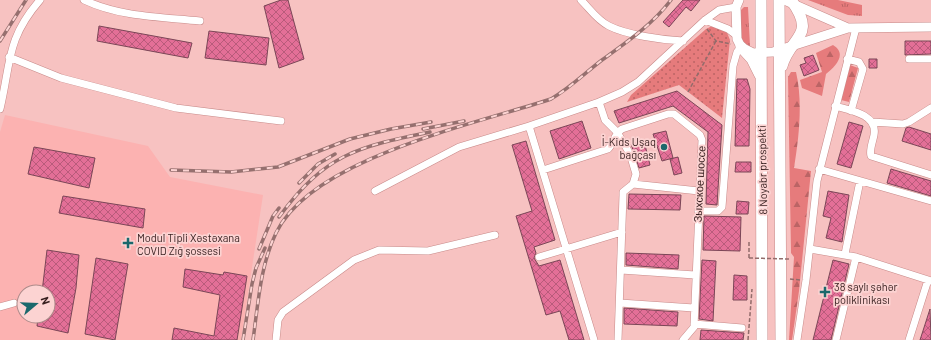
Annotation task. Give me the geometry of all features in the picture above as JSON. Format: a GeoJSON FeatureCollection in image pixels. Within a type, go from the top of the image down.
{"type":"FeatureCollection","features":[{"type":"Feature","properties":{"kind":"highway","name":"8 Noyabr prospekti"},"geometry":{"type":"LineString","coordinates":[[761,0],[762,340]]}},
{"type":"Feature","properties":{"kind":"highway","name":"8 Noyabr prospekti"},"geometry":{"type":"LineString","coordinates":[[779,0],[782,279],[781,340]]}},
{"type":"Feature","properties":{"kind":"highway"},"geometry":{"type":"LineString","coordinates":[[780,75],[786,57],[799,38],[802,26],[799,12],[792,2]]}},
{"type":"Feature","properties":{"kind":"highway"},"geometry":{"type":"LineString","coordinates":[[741,47],[755,64],[761,77]]}},
{"type":"Feature","properties":{"kind":"main road"},"geometry":{"type":"LineString","coordinates":[[784,0],[852,28]]}},
{"type":"Feature","properties":{"kind":"main road"},"geometry":{"type":"LineString","coordinates":[[738,4],[736,35],[741,47],[751,52],[761,54],[780,50],[852,28],[931,27]]}},
{"type":"Feature","properties":{"kind":"street"},"geometry":{"type":"LineString","coordinates":[[0,109],[6,85],[9,57],[18,31],[40,0]]}},
{"type":"Feature","properties":{"kind":"street"},"geometry":{"type":"LineString","coordinates":[[84,0],[98,7],[120,13],[200,21]]}},
{"type":"Feature","properties":{"kind":"street"},"geometry":{"type":"LineString","coordinates":[[581,0],[597,18],[609,26],[662,40],[683,41]]}},
{"type":"Feature","properties":{"kind":"street"},"geometry":{"type":"LineString","coordinates":[[375,191],[459,147],[529,126],[599,102],[622,92],[638,82],[703,21],[719,10],[738,4]]}},
{"type":"Feature","properties":{"kind":"street"},"geometry":{"type":"LineString","coordinates":[[703,21],[728,29],[736,35]]}},
{"type":"Feature","properties":{"kind":"street"},"geometry":{"type":"LineString","coordinates":[[797,340],[810,249],[819,169],[847,59],[852,28]]}},
{"type":"Feature","properties":{"kind":"street"},"geometry":{"type":"LineString","coordinates":[[698,211],[718,211],[722,207],[733,66],[737,52],[741,47]]}},
{"type":"Feature","properties":{"kind":"street"},"geometry":{"type":"LineString","coordinates":[[9,57],[61,78],[176,108],[281,121]]}},
{"type":"Feature","properties":{"kind":"street"},"geometry":{"type":"LineString","coordinates":[[847,59],[859,62],[863,69],[852,111]]}},
{"type":"Feature","properties":{"kind":"street"},"geometry":{"type":"LineString","coordinates":[[909,59],[931,59]]}},
{"type":"Feature","properties":{"kind":"street"},"geometry":{"type":"LineString","coordinates":[[599,102],[605,120],[617,132],[630,154],[636,174],[634,184],[624,192],[618,340]]}},
{"type":"Feature","properties":{"kind":"street"},"geometry":{"type":"LineString","coordinates":[[835,106],[863,114],[872,122],[875,130],[871,156],[931,175]]}},
{"type":"Feature","properties":{"kind":"street"},"geometry":{"type":"LineString","coordinates":[[872,122],[903,124],[909,122],[931,108]]}},
{"type":"Feature","properties":{"kind":"street","name":"Зыхское шоссе"},"geometry":{"type":"LineString","coordinates":[[617,132],[668,114],[674,114],[700,134],[694,324]]}},
{"type":"Feature","properties":{"kind":"street"},"geometry":{"type":"LineString","coordinates":[[529,126],[594,340]]}},
{"type":"Feature","properties":{"kind":"street"},"geometry":{"type":"LineString","coordinates":[[543,170],[608,149],[612,145],[617,132]]}},
{"type":"Feature","properties":{"kind":"street"},"geometry":{"type":"LineString","coordinates":[[819,169],[931,201]]}},
{"type":"Feature","properties":{"kind":"street"},"geometry":{"type":"LineString","coordinates":[[845,254],[860,181]]}},
{"type":"Feature","properties":{"kind":"street"},"geometry":{"type":"LineString","coordinates":[[634,184],[699,191]]}},
{"type":"Feature","properties":{"kind":"street"},"geometry":{"type":"LineString","coordinates":[[539,257],[622,232]]}},
{"type":"Feature","properties":{"kind":"street"},"geometry":{"type":"LineString","coordinates":[[276,340],[278,320],[283,312],[354,260],[379,250],[428,250],[494,235]]}},
{"type":"Feature","properties":{"kind":"street"},"geometry":{"type":"LineString","coordinates":[[810,249],[845,254],[929,280],[909,340]]}},
{"type":"Feature","properties":{"kind":"street"},"geometry":{"type":"LineString","coordinates":[[836,340],[856,257]]}},
{"type":"Feature","properties":{"kind":"street"},"geometry":{"type":"LineString","coordinates":[[621,270],[696,275]]}},
{"type":"Feature","properties":{"kind":"street"},"geometry":{"type":"LineString","coordinates":[[0,307],[14,303]]}},
{"type":"Feature","properties":{"kind":"street"},"geometry":{"type":"LineString","coordinates":[[620,303],[694,308]]}},
{"type":"Feature","properties":{"kind":"street"},"geometry":{"type":"LineString","coordinates":[[683,340],[692,330],[694,324],[742,328]]}},
{"type":"Feature","properties":{"kind":"path"},"geometry":{"type":"LineString","coordinates":[[703,21],[716,41],[741,47]]}},
{"type":"Feature","properties":{"kind":"path"},"geometry":{"type":"LineString","coordinates":[[688,92],[716,41]]}},
{"type":"Feature","properties":{"kind":"path"},"geometry":{"type":"LineString","coordinates":[[751,242],[749,242],[749,258],[790,259]]}},
{"type":"Feature","properties":{"kind":"path"},"geometry":{"type":"LineString","coordinates":[[782,279],[806,280]]}},
{"type":"Feature","properties":{"kind":"shaded area","name":"Modul Tipli Xəstəxana COVID Zığ şossesi"},"geometry":{"type":"Polygon","coordinates":[[[5,115],[148,146],[170,177],[263,195],[241,340],[0,340],[0,132],[5,115]]]}},
{"type":"Feature","properties":{"kind":"green space"},"geometry":{"type":"Polygon","coordinates":[[[808,0],[838,0],[862,5],[862,16],[848,15],[808,0]]]}},
{"type":"Feature","properties":{"kind":"green space"},"geometry":{"type":"Polygon","coordinates":[[[744,7],[748,7],[750,46],[743,45],[741,41],[740,11],[744,7]]]}},
{"type":"Feature","properties":{"kind":"green space"},"geometry":{"type":"Polygon","coordinates":[[[712,26],[726,30],[730,40],[722,118],[679,85],[627,102],[631,95],[706,29],[712,26]]]}},
{"type":"Feature","properties":{"kind":"green space"},"geometry":{"type":"Polygon","coordinates":[[[833,45],[840,52],[840,56],[833,68],[826,74],[822,96],[802,88],[800,80],[822,72],[816,53],[833,45]]]}},
{"type":"Feature","properties":{"kind":"green space"},"geometry":{"type":"Polygon","coordinates":[[[850,65],[858,68],[849,102],[841,100],[850,65]]]}},
{"type":"Feature","properties":{"kind":"green space"},"geometry":{"type":"Polygon","coordinates":[[[791,72],[796,72],[800,107],[799,132],[794,168],[811,171],[799,291],[792,340],[789,340],[794,257],[791,253],[788,77],[791,72]]]}},
{"type":"Feature","properties":{"kind":"building"},"geometry":{"type":"Polygon","coordinates":[[[281,0],[288,0],[304,59],[279,68],[264,6],[281,0]]]}},
{"type":"Feature","properties":{"kind":"building"},"geometry":{"type":"Polygon","coordinates":[[[683,0],[700,0],[691,11],[686,7],[669,27],[663,22],[683,0]]]}},
{"type":"Feature","properties":{"kind":"building"},"geometry":{"type":"Polygon","coordinates":[[[99,26],[192,43],[188,58],[97,41],[99,26]]]}},
{"type":"Feature","properties":{"kind":"building"},"geometry":{"type":"Polygon","coordinates":[[[209,31],[269,38],[266,65],[205,58],[209,31]]]}},
{"type":"Feature","properties":{"kind":"building"},"geometry":{"type":"Polygon","coordinates":[[[905,41],[931,41],[931,54],[905,55],[905,41]]]}},
{"type":"Feature","properties":{"kind":"building"},"geometry":{"type":"Polygon","coordinates":[[[813,55],[819,70],[804,76],[800,65],[806,63],[804,58],[813,55]]]}},
{"type":"Feature","properties":{"kind":"building"},"geometry":{"type":"Polygon","coordinates":[[[869,59],[877,59],[877,68],[869,68],[869,59]]]}},
{"type":"Feature","properties":{"kind":"building"},"geometry":{"type":"Polygon","coordinates":[[[737,79],[747,79],[750,89],[749,146],[735,146],[737,79]]]}},
{"type":"Feature","properties":{"kind":"building"},"geometry":{"type":"Polygon","coordinates":[[[677,91],[722,125],[717,205],[706,204],[708,132],[673,106],[619,123],[614,111],[677,91]]]}},
{"type":"Feature","properties":{"kind":"building"},"geometry":{"type":"Polygon","coordinates":[[[582,121],[591,148],[559,159],[550,131],[582,121]]]}},
{"type":"Feature","properties":{"kind":"building"},"geometry":{"type":"Polygon","coordinates":[[[849,122],[863,126],[851,168],[837,164],[849,122]]]}},
{"type":"Feature","properties":{"kind":"building"},"geometry":{"type":"Polygon","coordinates":[[[909,127],[931,134],[931,150],[902,141],[906,128],[909,127]]]}},
{"type":"Feature","properties":{"kind":"building"},"geometry":{"type":"Polygon","coordinates":[[[666,131],[673,158],[662,161],[653,134],[666,131]]]}},
{"type":"Feature","properties":{"kind":"building"},"geometry":{"type":"Polygon","coordinates":[[[526,141],[555,240],[534,247],[536,253],[534,258],[539,266],[560,260],[584,340],[569,340],[560,311],[546,315],[516,216],[532,211],[512,145],[526,141]]]}},
{"type":"Feature","properties":{"kind":"building"},"geometry":{"type":"Polygon","coordinates":[[[644,141],[650,165],[639,168],[631,144],[644,141]]]}},
{"type":"Feature","properties":{"kind":"building"},"geometry":{"type":"Polygon","coordinates":[[[34,147],[95,158],[89,188],[28,174],[34,147]]]}},
{"type":"Feature","properties":{"kind":"building"},"geometry":{"type":"Polygon","coordinates":[[[678,157],[682,173],[674,175],[670,159],[678,157]]]}},
{"type":"Feature","properties":{"kind":"building"},"geometry":{"type":"Polygon","coordinates":[[[736,162],[751,162],[751,172],[735,172],[736,162]]]}},
{"type":"Feature","properties":{"kind":"building"},"geometry":{"type":"Polygon","coordinates":[[[891,169],[931,181],[931,196],[887,183],[891,169]]]}},
{"type":"Feature","properties":{"kind":"building"},"geometry":{"type":"Polygon","coordinates":[[[828,191],[849,195],[842,242],[826,238],[831,218],[823,216],[828,191]]]}},
{"type":"Feature","properties":{"kind":"building"},"geometry":{"type":"Polygon","coordinates":[[[629,194],[681,195],[680,210],[628,209],[629,194]]]}},
{"type":"Feature","properties":{"kind":"building"},"geometry":{"type":"Polygon","coordinates":[[[63,196],[145,209],[143,228],[59,213],[63,196]]]}},
{"type":"Feature","properties":{"kind":"building"},"geometry":{"type":"Polygon","coordinates":[[[737,201],[749,202],[748,214],[736,214],[737,201]]]}},
{"type":"Feature","properties":{"kind":"building"},"geometry":{"type":"Polygon","coordinates":[[[704,216],[741,217],[740,251],[703,250],[704,216]]]}},
{"type":"Feature","properties":{"kind":"building"},"geometry":{"type":"Polygon","coordinates":[[[47,250],[79,255],[76,288],[68,333],[37,326],[37,324],[56,324],[56,284],[43,284],[47,250]]]}},
{"type":"Feature","properties":{"kind":"building"},"geometry":{"type":"Polygon","coordinates":[[[626,253],[679,255],[678,269],[626,265],[626,253]]]}},
{"type":"Feature","properties":{"kind":"building"},"geometry":{"type":"Polygon","coordinates":[[[96,258],[128,264],[115,340],[85,334],[96,258]]]}},
{"type":"Feature","properties":{"kind":"building"},"geometry":{"type":"Polygon","coordinates":[[[702,260],[716,261],[713,321],[699,319],[702,260]]]}},
{"type":"Feature","properties":{"kind":"building"},"geometry":{"type":"Polygon","coordinates":[[[833,260],[849,264],[831,340],[813,340],[833,260]]]}},
{"type":"Feature","properties":{"kind":"building"},"geometry":{"type":"Polygon","coordinates":[[[185,269],[223,275],[224,272],[247,276],[237,340],[172,340],[174,328],[214,336],[220,295],[183,287],[185,269]]]}},
{"type":"Feature","properties":{"kind":"building"},"geometry":{"type":"Polygon","coordinates":[[[734,275],[747,276],[747,300],[733,300],[734,275]]]}},
{"type":"Feature","properties":{"kind":"building"},"geometry":{"type":"Polygon","coordinates":[[[624,308],[678,312],[677,326],[624,324],[624,308]]]}},
{"type":"Feature","properties":{"kind":"building"},"geometry":{"type":"Polygon","coordinates":[[[930,309],[931,340],[920,340],[930,309]]]}},
{"type":"Feature","properties":{"kind":"building"},"geometry":{"type":"Polygon","coordinates":[[[701,330],[744,333],[743,340],[700,340],[701,330]]]}},
{"type":"Feature","properties":{"kind":"railway"},"geometry":{"type":"LineString","coordinates":[[0,41],[26,0]]}},
{"type":"Feature","properties":{"kind":"railway"},"geometry":{"type":"LineString","coordinates":[[253,340],[260,286],[266,259],[276,233],[295,207],[324,184],[359,164],[399,147],[551,99],[639,33],[664,9],[671,0]]}},
{"type":"Feature","properties":{"kind":"railway"},"geometry":{"type":"LineString","coordinates":[[423,129],[464,121]]}},
{"type":"Feature","properties":{"kind":"railway"},"geometry":{"type":"LineString","coordinates":[[171,170],[231,172],[278,167],[350,139],[391,129],[431,122]]}},
{"type":"Feature","properties":{"kind":"railway"},"geometry":{"type":"LineString","coordinates":[[279,217],[312,179],[328,166],[344,156],[382,143],[430,132]]}},
{"type":"Feature","properties":{"kind":"railway"},"geometry":{"type":"LineString","coordinates":[[299,183],[318,164],[335,154]]}},
{"type":"Feature","properties":{"kind":"railway"},"geometry":{"type":"LineString","coordinates":[[259,249],[273,216],[279,208]]}},
{"type":"Feature","properties":{"kind":"railway"},"geometry":{"type":"LineString","coordinates":[[243,340],[252,284],[256,268],[265,248]]}},
{"type":"Feature","properties":{"kind":"place","name":"İ-Kids Uşaq bağçası"},"geometry":{"type":"Point","coordinates":[664,147]}},
{"type":"Feature","properties":{"kind":"place","name":"Modul Tipli Xəstəxana COVID Zığ şossesi"},"geometry":{"type":"Point","coordinates":[128,243]}},
{"type":"Feature","properties":{"kind":"place","name":"38 saylı şəhər poliklinikası"},"geometry":{"type":"Point","coordinates":[825,292]}}]}
